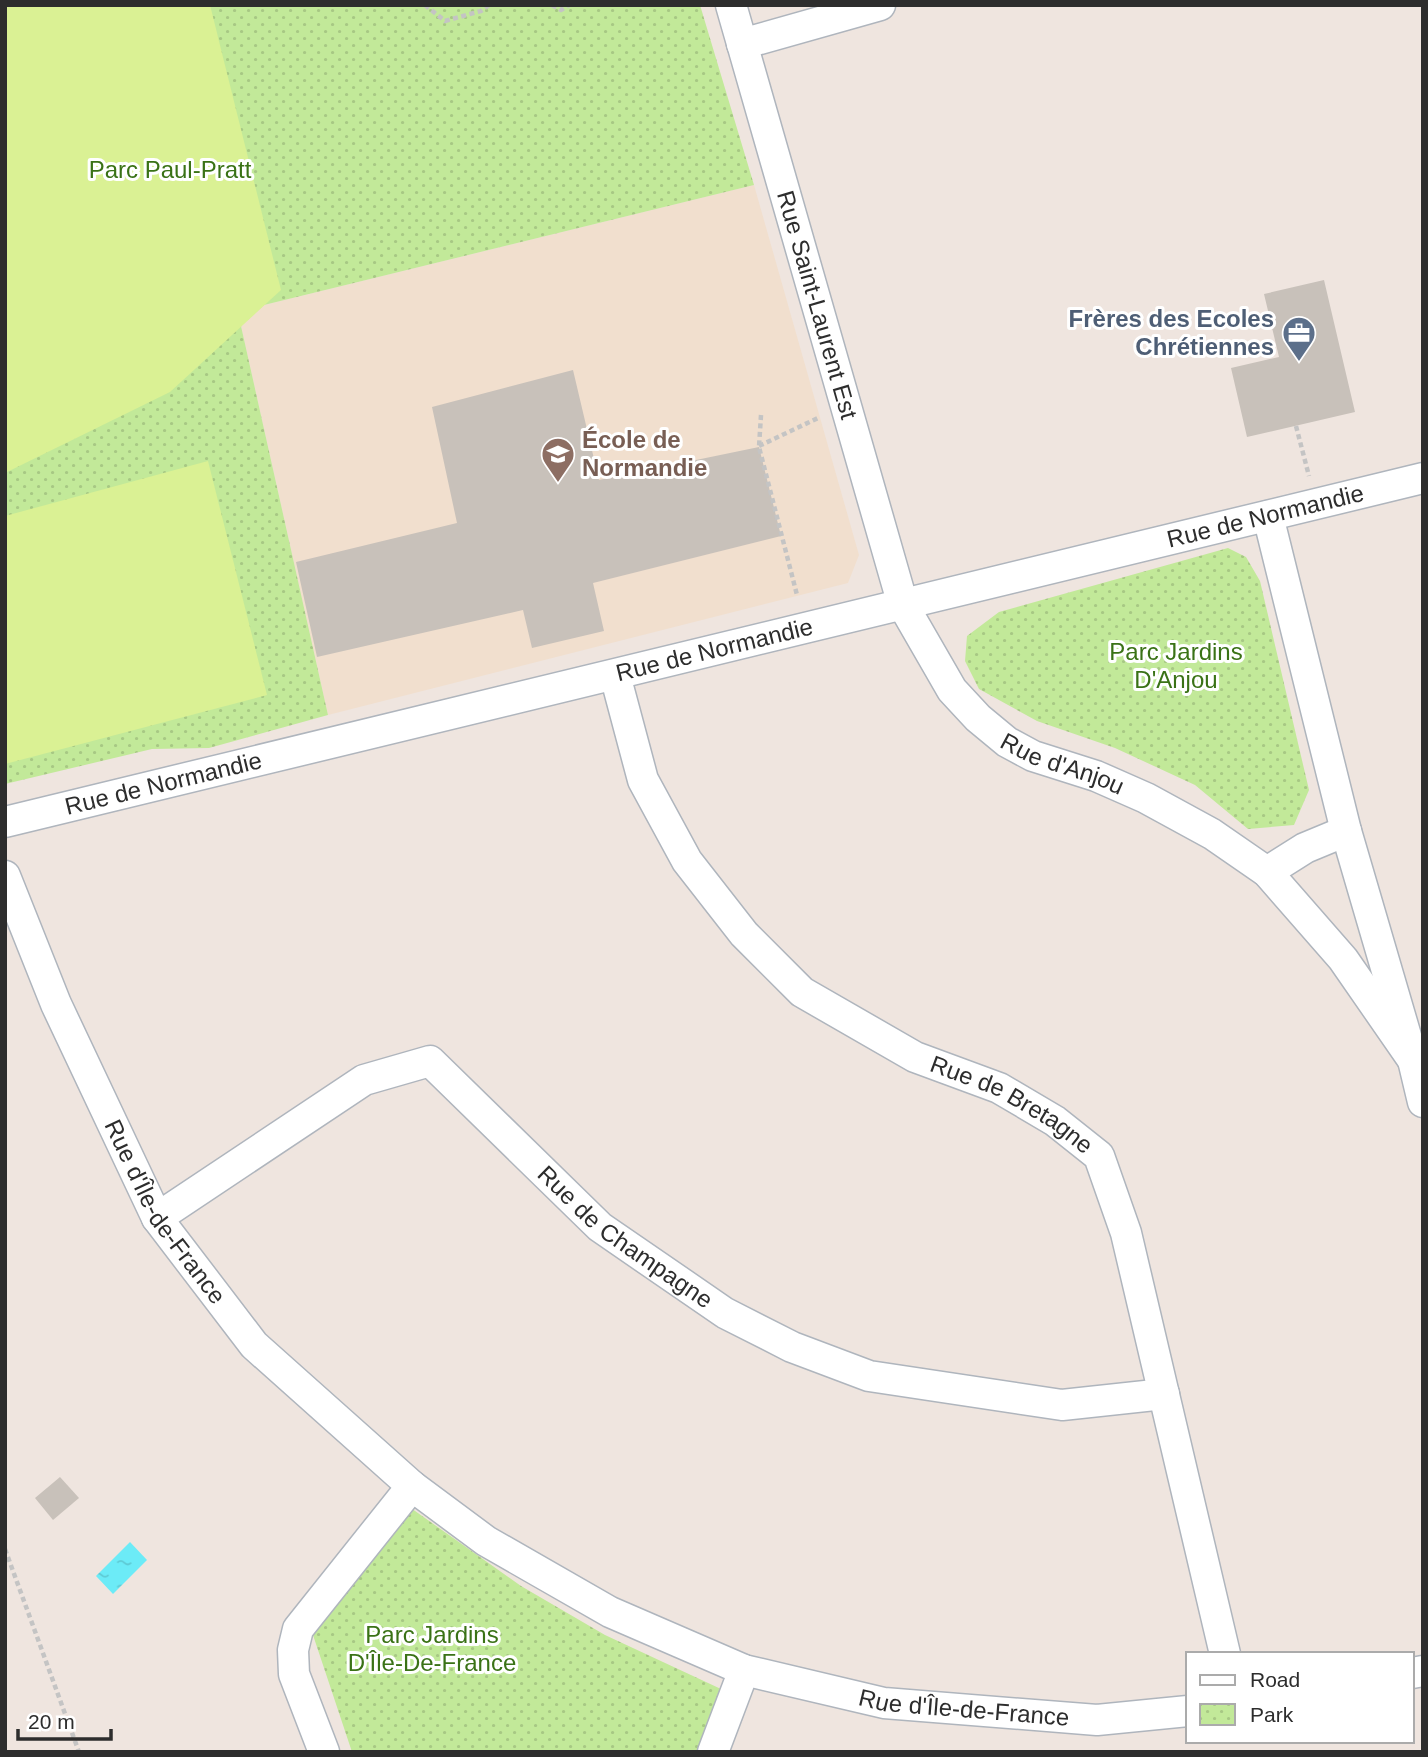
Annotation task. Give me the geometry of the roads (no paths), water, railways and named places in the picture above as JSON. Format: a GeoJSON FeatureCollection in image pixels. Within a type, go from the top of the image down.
{"type":"FeatureCollection","features":[{"type":"Feature","properties":{"kind":"street","name":"Rue Saint-Laurent Est"},"geometry":{"type":"LineString","coordinates":[[731,5],[903,605]]}},
{"type":"Feature","properties":{"kind":"street"},"geometry":{"type":"LineString","coordinates":[[742,44],[880,5]]}},
{"type":"Feature","properties":{"kind":"street","name":"Rue de Normandie"},"geometry":{"type":"LineString","coordinates":[[5,822],[1423,478]]}},
{"type":"Feature","properties":{"kind":"street","name":"Rue d'Anjou"},"geometry":{"type":"LineString","coordinates":[[1268,516],[1346,831],[1418,1058],[1423,1102]]}},
{"type":"Feature","properties":{"kind":"street","name":"Rue d'Anjou"},"geometry":{"type":"LineString","coordinates":[[903,605],[952,690],[978,718],[1007,742],[1033,757],[1096,776],[1146,797],[1212,834],[1267,872],[1343,959],[1418,1058]]}},
{"type":"Feature","properties":{"kind":"street","name":"Rue de Bretagne"},"geometry":{"type":"LineString","coordinates":[[615,675],[643,780],[687,861],[754,944],[802,992],[915,1057],[999,1088],[1055,1121],[1098,1156],[1126,1233],[1225,1652]]}},
{"type":"Feature","properties":{"kind":"street"},"geometry":{"type":"LineString","coordinates":[[1267,872],[1305,849],[1346,831]]}},
{"type":"Feature","properties":{"kind":"street","name":"Rue d'Île-de-France"},"geometry":{"type":"LineString","coordinates":[[5,876],[55,1004],[158,1217],[254,1345],[412,1486],[486,1541],[610,1612],[744,1670],[884,1703],[1097,1720],[1186,1711]]}},
{"type":"Feature","properties":{"kind":"street","name":"Rue de Champagne"},"geometry":{"type":"LineString","coordinates":[[158,1217],[364,1080],[430,1061],[600,1227],[724,1313],[792,1347],[869,1376],[1062,1405],[1164,1394]]}},
{"type":"Feature","properties":{"kind":"street"},"geometry":{"type":"LineString","coordinates":[[324,1752],[294,1674],[293,1650],[298,1629],[412,1486]]}},
{"type":"Feature","properties":{"kind":"street"},"geometry":{"type":"LineString","coordinates":[[713,1752],[744,1670]]}},
{"type":"Feature","properties":{"kind":"water"},"geometry":{"type":"Polygon","coordinates":[[[130,1542],[147,1560],[113,1594],[96,1576],[130,1542]]]}},
{"type":"Feature","properties":{"kind":"place","name":"Frères des Ecoles Chrétiennes"},"geometry":{"type":"Point","coordinates":[1299,363]}},
{"type":"Feature","properties":{"kind":"place","name":"École de Normandie"},"geometry":{"type":"Point","coordinates":[558,484]}},
{"type":"Feature","properties":{"kind":"park label","name":"Parc Paul-Pratt"},"geometry":{"type":"Point","coordinates":[170,170]}},
{"type":"Feature","properties":{"kind":"park label","name":"Parc Jardins D'Anjou"},"geometry":{"type":"Point","coordinates":[1176,666]}},
{"type":"Feature","properties":{"kind":"park label","name":"Parc Jardins D'Île-De-France"},"geometry":{"type":"Point","coordinates":[432,1649]}}]}
